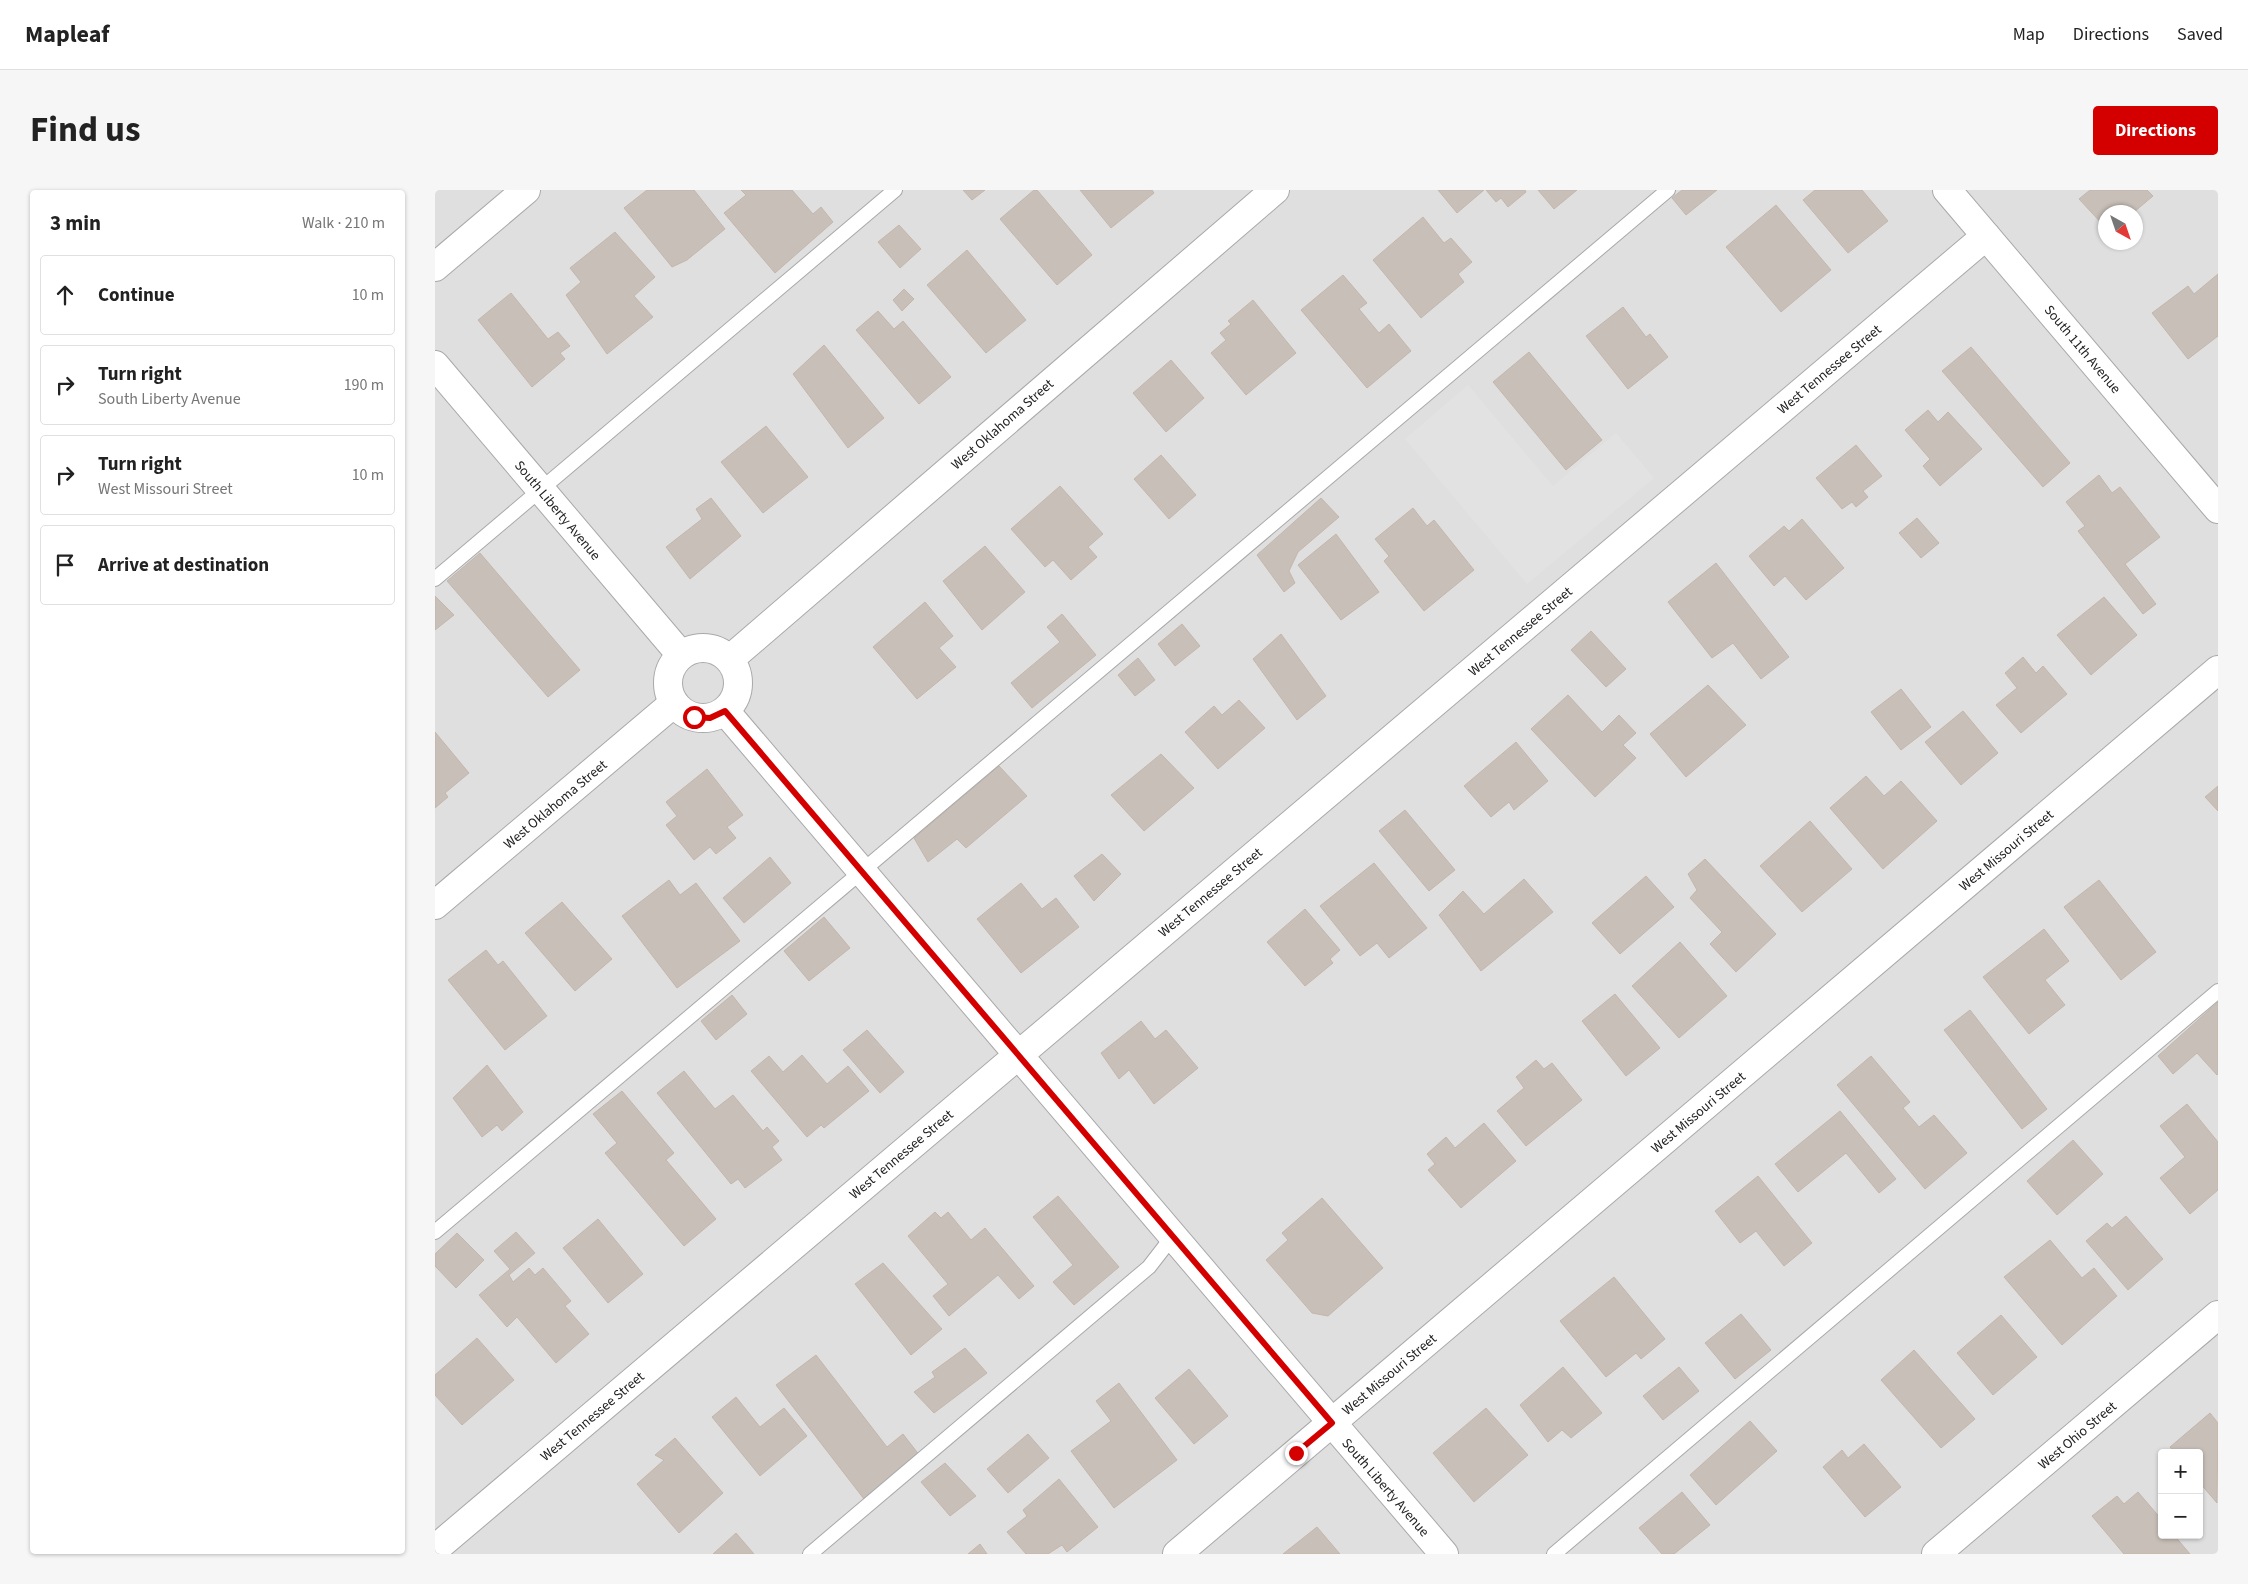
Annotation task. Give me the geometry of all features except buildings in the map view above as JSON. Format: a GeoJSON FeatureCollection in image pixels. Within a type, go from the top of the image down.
{"type":"FeatureCollection","features":[{"type":"Feature","properties":{"kind":"street"},"geometry":{"type":"LineString","coordinates":[[435,268],[526,190]]}},
{"type":"Feature","properties":{"kind":"street","name":"West Oklahoma Street"},"geometry":{"type":"LineString","coordinates":[[730,659],[1275,190]]}},
{"type":"Feature","properties":{"kind":"street","name":"South 11th Avenue"},"geometry":{"type":"LineString","coordinates":[[1947,190],[2218,509]]}},
{"type":"Feature","properties":{"kind":"street","name":"West Tennessee Street"},"geometry":{"type":"LineString","coordinates":[[435,1549],[1986,236]]}},
{"type":"Feature","properties":{"kind":"street","name":"South Liberty Avenue"},"geometry":{"type":"LineString","coordinates":[[435,364],[681,655]]}},
{"type":"Feature","properties":{"kind":"street"},"geometry":{"type":"LineString","coordinates":[[701,647],[721,652],[730,659],[739,676],[739,686],[732,704],[725,711],[710,718],[694,717],[686,714],[674,703],[670,695],[668,678],[675,661],[681,655],[690,649],[701,647]]}},
{"type":"Feature","properties":{"kind":"street","name":"West Missouri Street"},"geometry":{"type":"LineString","coordinates":[[1177,1554],[2218,670]]}},
{"type":"Feature","properties":{"kind":"street","name":"West Oklahoma Street"},"geometry":{"type":"LineString","coordinates":[[435,906],[674,703]]}},
{"type":"Feature","properties":{"kind":"street","name":"South Liberty Avenue"},"geometry":{"type":"LineString","coordinates":[[725,711],[1444,1554]]}},
{"type":"Feature","properties":{"kind":"street","name":"West Ohio Street"},"geometry":{"type":"LineString","coordinates":[[1936,1554],[2218,1315]]}},
{"type":"Feature","properties":{"kind":"lane"},"geometry":{"type":"LineString","coordinates":[[435,579],[895,190]]}},
{"type":"Feature","properties":{"kind":"lane"},"geometry":{"type":"LineString","coordinates":[[435,1232],[1668,190]]}},
{"type":"Feature","properties":{"kind":"lane"},"geometry":{"type":"LineString","coordinates":[[1554,1554],[2218,992]]}},
{"type":"Feature","properties":{"kind":"lane"},"geometry":{"type":"LineString","coordinates":[[811,1554],[1149,1267],[1173,1236]]}},
{"type":"Feature","properties":{"kind":"shaded area"},"geometry":{"type":"Polygon","coordinates":[[[435,190],[2218,190],[2218,1554],[435,1554],[435,190]]]}},
{"type":"Feature","properties":{"kind":"shaded area"},"geometry":{"type":"Polygon","coordinates":[[[1468,385],[1553,486],[1616,433],[1654,478],[1527,584],[1405,439],[1468,385]]]}},
{"type":"Feature","properties":{"kind":"route"},"geometry":{"type":"LineString","coordinates":[[694,717],[710,718],[725,711],[1332,1423],[1296,1453]]}}]}
